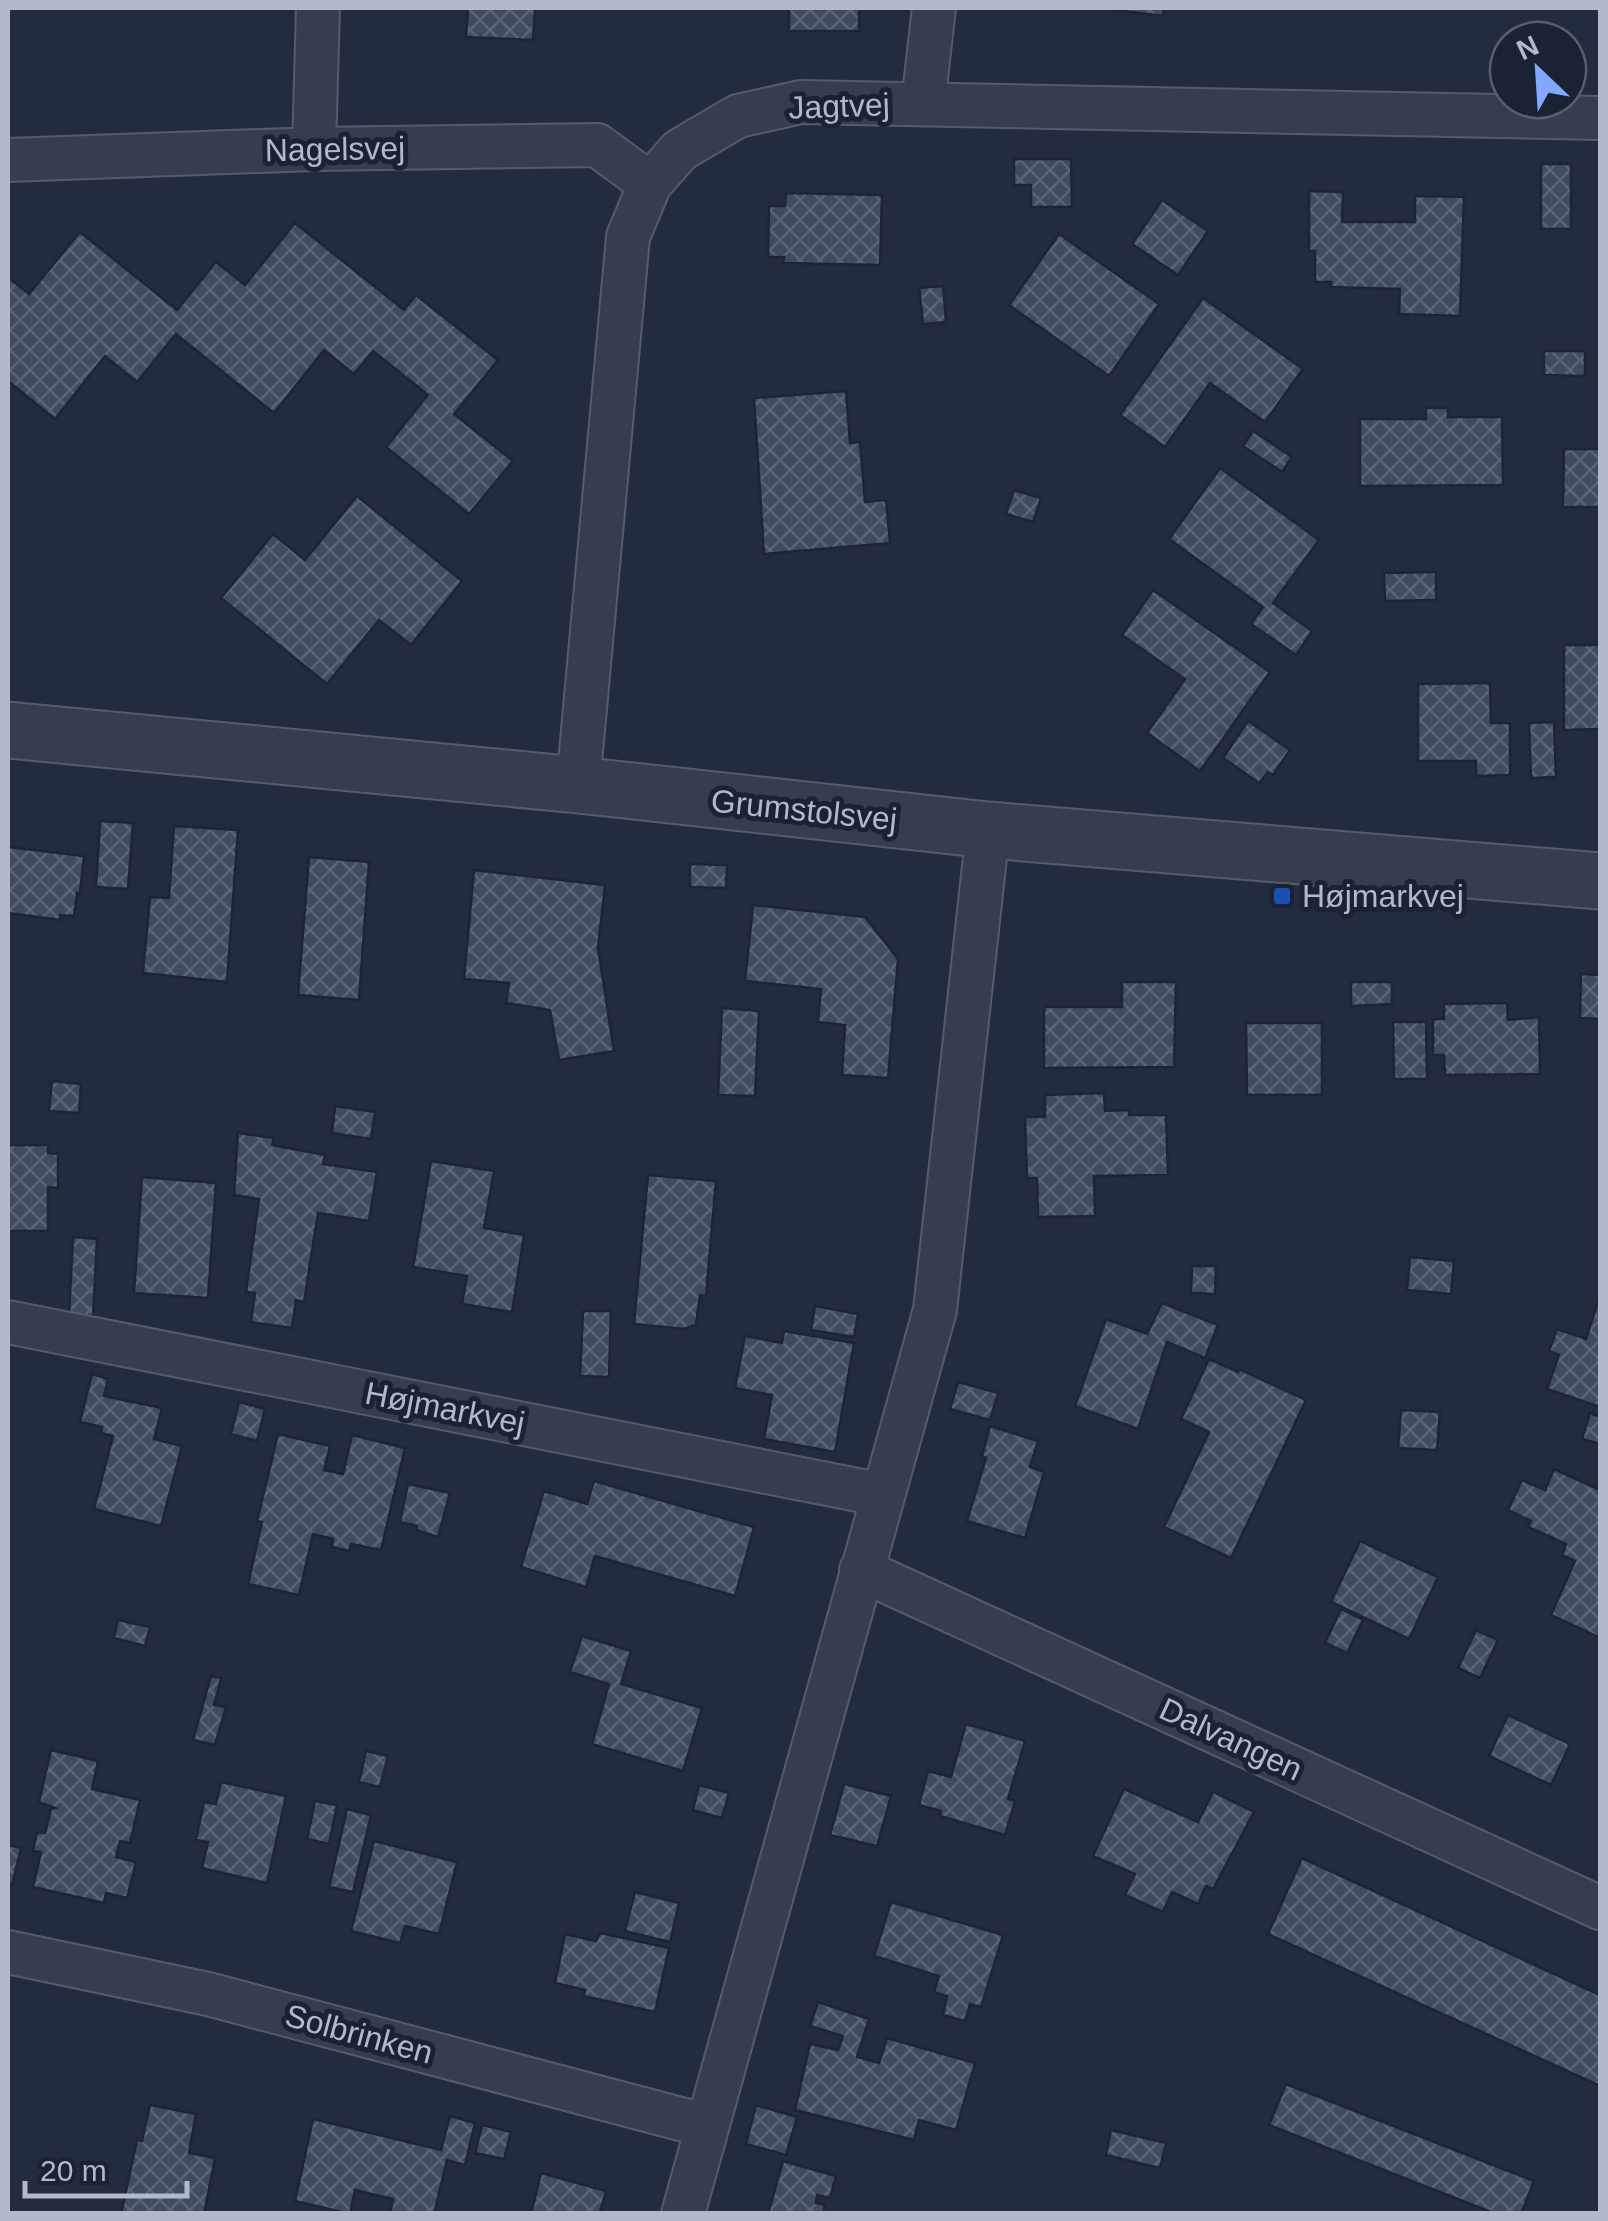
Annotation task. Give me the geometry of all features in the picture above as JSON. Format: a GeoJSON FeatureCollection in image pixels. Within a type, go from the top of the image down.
{"type":"FeatureCollection","features":[{"type":"Feature","properties":{"kind":"street"},"geometry":{"type":"LineString","coordinates":[[314,148],[318,8]]}},
{"type":"Feature","properties":{"kind":"street"},"geometry":{"type":"LineString","coordinates":[[923,104],[934,8]]}},
{"type":"Feature","properties":{"kind":"street","name":"Jagtvej"},"geometry":{"type":"LineString","coordinates":[[578,784],[628,237],[650,184],[680,150],[738,116],[800,102],[1600,118]]}},
{"type":"Feature","properties":{"kind":"street","name":"Nagelsvej"},"geometry":{"type":"LineString","coordinates":[[8,160],[314,148],[597,145],[650,184]]}},
{"type":"Feature","properties":{"kind":"street","name":"Grumstolsvej"},"geometry":{"type":"LineString","coordinates":[[8,730],[578,784],[988,830],[1600,882]]}},
{"type":"Feature","properties":{"kind":"street"},"geometry":{"type":"LineString","coordinates":[[683,2214],[935,1310],[988,830]]}},
{"type":"Feature","properties":{"kind":"street","name":"Højmarkvej"},"geometry":{"type":"LineString","coordinates":[[8,1322],[883,1495]]}},
{"type":"Feature","properties":{"kind":"street","name":"Dalvangen"},"geometry":{"type":"LineString","coordinates":[[861,1570],[1600,1908]]}},
{"type":"Feature","properties":{"kind":"street","name":"Solbrinken"},"geometry":{"type":"LineString","coordinates":[[8,1952],[208,1994],[707,2126]]}},
{"type":"Feature","properties":{"kind":"building"},"geometry":{"type":"Polygon","coordinates":[[[468,8],[535,8],[533,40],[466,37],[468,8]]]}},
{"type":"Feature","properties":{"kind":"building"},"geometry":{"type":"Polygon","coordinates":[[[789,8],[859,8],[859,31],[789,31],[789,8]]]}},
{"type":"Feature","properties":{"kind":"building"},"geometry":{"type":"Polygon","coordinates":[[[1101,8],[1164,8],[1163,16],[1101,8]]]}},
{"type":"Feature","properties":{"kind":"building"},"geometry":{"type":"Polygon","coordinates":[[[1014,159],[1071,159],[1072,207],[1031,207],[1031,185],[1014,185],[1014,159]]]}},
{"type":"Feature","properties":{"kind":"building"},"geometry":{"type":"Polygon","coordinates":[[[1541,164],[1571,164],[1571,229],[1541,229],[1541,164]]]}},
{"type":"Feature","properties":{"kind":"building"},"geometry":{"type":"Polygon","coordinates":[[[1309,191],[1343,192],[1342,222],[1415,222],[1415,196],[1464,197],[1460,316],[1399,314],[1400,289],[1331,287],[1331,282],[1315,282],[1315,251],[1309,251],[1309,191]]]}},
{"type":"Feature","properties":{"kind":"building"},"geometry":{"type":"Polygon","coordinates":[[[786,193],[882,195],[880,265],[783,263],[784,257],[768,257],[769,206],[785,206],[786,193]]]}},
{"type":"Feature","properties":{"kind":"building"},"geometry":{"type":"Polygon","coordinates":[[[1162,200],[1208,231],[1178,275],[1132,244],[1162,200]]]}},
{"type":"Feature","properties":{"kind":"building"},"geometry":{"type":"Polygon","coordinates":[[[295,223],[404,310],[416,295],[498,360],[454,414],[513,461],[469,514],[386,447],[428,395],[373,351],[354,374],[324,350],[274,413],[176,334],[137,382],[105,356],[55,419],[8,381],[8,277],[29,294],[80,232],[177,310],[216,262],[245,285],[295,223]]]}},
{"type":"Feature","properties":{"kind":"building"},"geometry":{"type":"Polygon","coordinates":[[[1059,234],[1159,304],[1109,376],[1009,305],[1059,234]]]}},
{"type":"Feature","properties":{"kind":"building"},"geometry":{"type":"Polygon","coordinates":[[[943,286],[946,322],[923,324],[919,288],[943,286]]]}},
{"type":"Feature","properties":{"kind":"building"},"geometry":{"type":"Polygon","coordinates":[[[1203,298],[1303,369],[1265,422],[1210,383],[1165,447],[1120,415],[1203,298]]]}},
{"type":"Feature","properties":{"kind":"building"},"geometry":{"type":"Polygon","coordinates":[[[1544,351],[1585,351],[1585,376],[1544,375],[1544,351]]]}},
{"type":"Feature","properties":{"kind":"building"},"geometry":{"type":"Polygon","coordinates":[[[846,391],[850,443],[860,442],[865,502],[886,500],[890,543],[764,554],[754,398],[846,391]]]}},
{"type":"Feature","properties":{"kind":"building"},"geometry":{"type":"Polygon","coordinates":[[[1426,408],[1448,408],[1448,417],[1502,417],[1503,485],[1360,486],[1360,419],[1426,419],[1426,408]]]}},
{"type":"Feature","properties":{"kind":"building"},"geometry":{"type":"Polygon","coordinates":[[[1253,431],[1292,457],[1282,472],[1243,446],[1253,431]]]}},
{"type":"Feature","properties":{"kind":"building"},"geometry":{"type":"Polygon","coordinates":[[[1564,449],[1600,449],[1600,507],[1563,507],[1564,449]]]}},
{"type":"Feature","properties":{"kind":"building"},"geometry":{"type":"Polygon","coordinates":[[[1220,468],[1319,540],[1273,603],[1312,631],[1296,655],[1251,624],[1263,607],[1169,539],[1220,468]]]}},
{"type":"Feature","properties":{"kind":"building"},"geometry":{"type":"Polygon","coordinates":[[[1014,490],[1041,498],[1033,522],[1006,514],[1014,490]]]}},
{"type":"Feature","properties":{"kind":"building"},"geometry":{"type":"Polygon","coordinates":[[[357,496],[462,581],[411,645],[379,620],[327,684],[221,598],[273,534],[305,560],[357,496]]]}},
{"type":"Feature","properties":{"kind":"building"},"geometry":{"type":"Polygon","coordinates":[[[1436,572],[1436,600],[1385,601],[1384,573],[1436,572]]]}},
{"type":"Feature","properties":{"kind":"building"},"geometry":{"type":"Polygon","coordinates":[[[1153,590],[1270,672],[1200,771],[1147,733],[1185,679],[1122,635],[1153,590]]]}},
{"type":"Feature","properties":{"kind":"building"},"geometry":{"type":"Polygon","coordinates":[[[1564,645],[1600,645],[1600,729],[1564,730],[1564,645]]]}},
{"type":"Feature","properties":{"kind":"building"},"geometry":{"type":"Polygon","coordinates":[[[1490,683],[1491,723],[1510,723],[1510,775],[1476,776],[1476,761],[1418,761],[1418,684],[1490,683]]]}},
{"type":"Feature","properties":{"kind":"building"},"geometry":{"type":"Polygon","coordinates":[[[1248,721],[1290,750],[1273,775],[1268,772],[1259,783],[1223,758],[1248,721]]]}},
{"type":"Feature","properties":{"kind":"building"},"geometry":{"type":"Polygon","coordinates":[[[1554,722],[1556,777],[1531,778],[1529,723],[1554,722]]]}},
{"type":"Feature","properties":{"kind":"building"},"geometry":{"type":"Polygon","coordinates":[[[100,821],[133,823],[128,889],[96,887],[100,821]]]}},
{"type":"Feature","properties":{"kind":"building"},"geometry":{"type":"Polygon","coordinates":[[[174,826],[238,830],[227,982],[143,973],[150,897],[169,898],[174,826]]]}},
{"type":"Feature","properties":{"kind":"building"},"geometry":{"type":"Polygon","coordinates":[[[8,847],[84,856],[74,916],[60,915],[60,920],[8,913],[8,847]]]}},
{"type":"Feature","properties":{"kind":"building"},"geometry":{"type":"Polygon","coordinates":[[[309,857],[369,862],[359,1000],[298,995],[309,857]]]}},
{"type":"Feature","properties":{"kind":"building"},"geometry":{"type":"Polygon","coordinates":[[[690,864],[727,865],[726,888],[690,887],[690,864]]]}},
{"type":"Feature","properties":{"kind":"building"},"geometry":{"type":"Polygon","coordinates":[[[474,870],[605,885],[598,948],[614,1051],[559,1060],[550,1010],[506,1003],[509,983],[464,979],[474,870]]]}},
{"type":"Feature","properties":{"kind":"building"},"geometry":{"type":"Polygon","coordinates":[[[753,905],[865,917],[898,959],[888,1078],[842,1075],[845,1025],[818,1022],[821,989],[745,981],[753,905]]]}},
{"type":"Feature","properties":{"kind":"building"},"geometry":{"type":"Polygon","coordinates":[[[1581,974],[1600,975],[1600,1019],[1580,1018],[1581,974]]]}},
{"type":"Feature","properties":{"kind":"building"},"geometry":{"type":"Polygon","coordinates":[[[1122,982],[1176,982],[1174,1067],[1044,1068],[1044,1007],[1122,1007],[1122,982]]]}},
{"type":"Feature","properties":{"kind":"building"},"geometry":{"type":"Polygon","coordinates":[[[1351,982],[1392,982],[1392,1004],[1351,1006],[1351,982]]]}},
{"type":"Feature","properties":{"kind":"building"},"geometry":{"type":"Polygon","coordinates":[[[1507,1003],[1508,1020],[1539,1017],[1540,1074],[1445,1075],[1444,1055],[1433,1055],[1433,1019],[1444,1019],[1444,1004],[1507,1003]]]}},
{"type":"Feature","properties":{"kind":"building"},"geometry":{"type":"Polygon","coordinates":[[[722,1008],[759,1011],[755,1096],[718,1095],[722,1008]]]}},
{"type":"Feature","properties":{"kind":"building"},"geometry":{"type":"Polygon","coordinates":[[[1393,1022],[1426,1022],[1427,1079],[1394,1079],[1393,1022]]]}},
{"type":"Feature","properties":{"kind":"building"},"geometry":{"type":"Polygon","coordinates":[[[1246,1023],[1322,1023],[1322,1095],[1247,1095],[1246,1023]]]}},
{"type":"Feature","properties":{"kind":"building"},"geometry":{"type":"Polygon","coordinates":[[[52,1081],[81,1084],[79,1113],[49,1111],[52,1081]]]}},
{"type":"Feature","properties":{"kind":"building"},"geometry":{"type":"Polygon","coordinates":[[[1104,1093],[1105,1111],[1166,1115],[1168,1175],[1094,1176],[1095,1216],[1038,1217],[1037,1178],[1027,1178],[1025,1117],[1045,1117],[1045,1095],[1104,1093]]]}},
{"type":"Feature","properties":{"kind":"building"},"geometry":{"type":"Polygon","coordinates":[[[335,1106],[375,1112],[371,1139],[332,1133],[335,1106]]]}},
{"type":"Feature","properties":{"kind":"building"},"geometry":{"type":"Polygon","coordinates":[[[238,1133],[274,1138],[272,1145],[325,1155],[323,1164],[377,1172],[369,1221],[318,1213],[304,1302],[296,1300],[292,1328],[251,1322],[255,1293],[246,1292],[259,1199],[234,1195],[238,1133]]]}},
{"type":"Feature","properties":{"kind":"building"},"geometry":{"type":"Polygon","coordinates":[[[8,1145],[48,1145],[48,1153],[58,1154],[58,1188],[48,1187],[48,1231],[8,1231],[8,1145]]]}},
{"type":"Feature","properties":{"kind":"building"},"geometry":{"type":"Polygon","coordinates":[[[431,1161],[494,1171],[484,1228],[524,1235],[512,1312],[462,1304],[467,1276],[413,1267],[431,1161]]]}},
{"type":"Feature","properties":{"kind":"building"},"geometry":{"type":"Polygon","coordinates":[[[648,1175],[716,1181],[706,1296],[700,1295],[696,1325],[684,1329],[634,1324],[648,1175]]]}},
{"type":"Feature","properties":{"kind":"building"},"geometry":{"type":"Polygon","coordinates":[[[142,1177],[216,1183],[208,1298],[134,1293],[142,1177]]]}},
{"type":"Feature","properties":{"kind":"building"},"geometry":{"type":"Polygon","coordinates":[[[73,1237],[97,1239],[93,1316],[69,1315],[73,1237]]]}},
{"type":"Feature","properties":{"kind":"building"},"geometry":{"type":"Polygon","coordinates":[[[1410,1257],[1454,1261],[1451,1294],[1407,1290],[1410,1257]]]}},
{"type":"Feature","properties":{"kind":"building"},"geometry":{"type":"Polygon","coordinates":[[[1192,1266],[1216,1266],[1215,1294],[1191,1293],[1192,1266]]]}},
{"type":"Feature","properties":{"kind":"building"},"geometry":{"type":"Polygon","coordinates":[[[1600,1295],[1600,1407],[1547,1389],[1559,1355],[1549,1351],[1557,1329],[1586,1339],[1600,1295]]]}},
{"type":"Feature","properties":{"kind":"building"},"geometry":{"type":"Polygon","coordinates":[[[1162,1303],[1218,1325],[1205,1358],[1167,1342],[1138,1429],[1075,1406],[1106,1319],[1147,1334],[1162,1303]]]}},
{"type":"Feature","properties":{"kind":"building"},"geometry":{"type":"Polygon","coordinates":[[[815,1306],[858,1314],[854,1337],[811,1330],[815,1306]]]}},
{"type":"Feature","properties":{"kind":"building"},"geometry":{"type":"Polygon","coordinates":[[[583,1311],[611,1311],[609,1377],[580,1376],[583,1311]]]}},
{"type":"Feature","properties":{"kind":"building"},"geometry":{"type":"Polygon","coordinates":[[[784,1331],[854,1343],[835,1452],[764,1439],[772,1395],[735,1388],[745,1336],[782,1343],[784,1331]]]}},
{"type":"Feature","properties":{"kind":"building"},"geometry":{"type":"Polygon","coordinates":[[[1209,1359],[1306,1400],[1231,1558],[1164,1527],[1209,1432],[1181,1419],[1209,1359]]]}},
{"type":"Feature","properties":{"kind":"building"},"geometry":{"type":"Polygon","coordinates":[[[92,1374],[108,1379],[104,1396],[162,1408],[154,1439],[182,1446],[161,1526],[94,1509],[113,1436],[101,1433],[102,1427],[80,1422],[92,1374]]]}},
{"type":"Feature","properties":{"kind":"building"},"geometry":{"type":"Polygon","coordinates":[[[958,1382],[998,1393],[990,1420],[950,1409],[958,1382]]]}},
{"type":"Feature","properties":{"kind":"building"},"geometry":{"type":"Polygon","coordinates":[[[239,1402],[265,1409],[257,1441],[231,1434],[239,1402]]]}},
{"type":"Feature","properties":{"kind":"building"},"geometry":{"type":"Polygon","coordinates":[[[1401,1410],[1440,1412],[1437,1450],[1398,1448],[1401,1410]]]}},
{"type":"Feature","properties":{"kind":"building"},"geometry":{"type":"Polygon","coordinates":[[[1590,1413],[1600,1417],[1600,1444],[1582,1439],[1590,1413]]]}},
{"type":"Feature","properties":{"kind":"building"},"geometry":{"type":"Polygon","coordinates":[[[990,1426],[1038,1441],[1030,1467],[1044,1472],[1025,1538],[967,1521],[986,1458],[982,1456],[990,1426]]]}},
{"type":"Feature","properties":{"kind":"building"},"geometry":{"type":"Polygon","coordinates":[[[278,1434],[330,1446],[324,1470],[343,1474],[352,1435],[405,1448],[381,1550],[351,1544],[349,1551],[332,1547],[333,1539],[313,1534],[299,1595],[248,1584],[262,1522],[257,1521],[278,1434]]]}},
{"type":"Feature","properties":{"kind":"building"},"geometry":{"type":"Polygon","coordinates":[[[1554,1469],[1600,1490],[1600,1638],[1551,1615],[1575,1561],[1562,1555],[1566,1544],[1528,1527],[1531,1521],[1508,1510],[1522,1480],[1545,1490],[1554,1469]]]}},
{"type":"Feature","properties":{"kind":"building"},"geometry":{"type":"Polygon","coordinates":[[[594,1481],[754,1527],[735,1596],[595,1556],[586,1587],[521,1567],[544,1491],[587,1504],[594,1481]]]}},
{"type":"Feature","properties":{"kind":"building"},"geometry":{"type":"Polygon","coordinates":[[[408,1484],[450,1493],[438,1537],[400,1522],[408,1484]]]}},
{"type":"Feature","properties":{"kind":"building"},"geometry":{"type":"Polygon","coordinates":[[[1360,1541],[1438,1577],[1409,1639],[1331,1602],[1360,1541]]]}},
{"type":"Feature","properties":{"kind":"building"},"geometry":{"type":"Polygon","coordinates":[[[1341,1609],[1363,1620],[1347,1653],[1325,1643],[1341,1609]]]}},
{"type":"Feature","properties":{"kind":"building"},"geometry":{"type":"Polygon","coordinates":[[[118,1620],[150,1627],[145,1646],[114,1638],[118,1620]]]}},
{"type":"Feature","properties":{"kind":"building"},"geometry":{"type":"Polygon","coordinates":[[[1476,1630],[1498,1640],[1480,1678],[1458,1668],[1476,1630]]]}},
{"type":"Feature","properties":{"kind":"building"},"geometry":{"type":"Polygon","coordinates":[[[582,1636],[631,1651],[621,1684],[702,1708],[683,1771],[592,1744],[609,1684],[570,1672],[582,1636]]]}},
{"type":"Feature","properties":{"kind":"building"},"geometry":{"type":"Polygon","coordinates":[[[211,1676],[221,1678],[214,1705],[226,1707],[215,1745],[193,1740],[211,1676]]]}},
{"type":"Feature","properties":{"kind":"building"},"geometry":{"type":"Polygon","coordinates":[[[1508,1715],[1570,1744],[1551,1785],[1489,1756],[1508,1715]]]}},
{"type":"Feature","properties":{"kind":"building"},"geometry":{"type":"Polygon","coordinates":[[[966,1724],[1025,1741],[1008,1799],[1015,1801],[1005,1835],[940,1816],[941,1811],[919,1805],[928,1771],[951,1777],[966,1724]]]}},
{"type":"Feature","properties":{"kind":"building"},"geometry":{"type":"Polygon","coordinates":[[[51,1750],[98,1761],[92,1789],[140,1800],[130,1843],[120,1841],[116,1857],[136,1862],[127,1898],[106,1893],[104,1903],[33,1887],[41,1852],[33,1851],[37,1832],[45,1833],[51,1809],[55,1808],[39,1802],[51,1750]]]}},
{"type":"Feature","properties":{"kind":"building"},"geometry":{"type":"Polygon","coordinates":[[[366,1751],[388,1756],[380,1787],[359,1782],[366,1751]]]}},
{"type":"Feature","properties":{"kind":"building"},"geometry":{"type":"Polygon","coordinates":[[[221,1782],[286,1796],[267,1883],[202,1868],[208,1842],[196,1840],[204,1802],[216,1804],[221,1782]]]}},
{"type":"Feature","properties":{"kind":"building"},"geometry":{"type":"Polygon","coordinates":[[[844,1784],[891,1796],[877,1846],[830,1835],[844,1784]]]}},
{"type":"Feature","properties":{"kind":"building"},"geometry":{"type":"Polygon","coordinates":[[[699,1785],[729,1793],[722,1818],[693,1810],[699,1785]]]}},
{"type":"Feature","properties":{"kind":"building"},"geometry":{"type":"Polygon","coordinates":[[[1124,1789],[1198,1822],[1213,1792],[1254,1812],[1213,1889],[1206,1886],[1198,1904],[1172,1892],[1163,1912],[1125,1895],[1135,1874],[1093,1856],[1124,1789]]]}},
{"type":"Feature","properties":{"kind":"building"},"geometry":{"type":"Polygon","coordinates":[[[315,1801],[337,1805],[329,1844],[307,1839],[315,1801]]]}},
{"type":"Feature","properties":{"kind":"building"},"geometry":{"type":"Polygon","coordinates":[[[347,1809],[371,1815],[353,1892],[329,1887],[347,1809]]]}},
{"type":"Feature","properties":{"kind":"building"},"geometry":{"type":"Polygon","coordinates":[[[374,1841],[457,1862],[439,1934],[405,1926],[400,1943],[351,1931],[374,1841]]]}},
{"type":"Feature","properties":{"kind":"building"},"geometry":{"type":"Polygon","coordinates":[[[8,1845],[21,1848],[12,1885],[8,1884],[8,1845]]]}},
{"type":"Feature","properties":{"kind":"building"},"geometry":{"type":"Polygon","coordinates":[[[1302,1858],[1600,1995],[1600,2086],[1268,1934],[1302,1858]]]}},
{"type":"Feature","properties":{"kind":"building"},"geometry":{"type":"Polygon","coordinates":[[[635,1892],[679,1903],[670,1942],[625,1931],[635,1892]]]}},
{"type":"Feature","properties":{"kind":"building"},"geometry":{"type":"Polygon","coordinates":[[[891,1902],[1003,1935],[981,2007],[970,2004],[965,2021],[943,2015],[947,1996],[934,1992],[939,1976],[874,1956],[891,1902]]]}},
{"type":"Feature","properties":{"kind":"building"},"geometry":{"type":"Polygon","coordinates":[[[600,1933],[669,1948],[655,2012],[584,1996],[585,1990],[555,1983],[565,1934],[596,1941],[600,1933]]]}},
{"type":"Feature","properties":{"kind":"building"},"geometry":{"type":"Polygon","coordinates":[[[818,2002],[869,2019],[857,2057],[879,2063],[887,2038],[975,2063],[956,2130],[919,2120],[914,2140],[795,2110],[810,2044],[838,2050],[843,2036],[810,2026],[818,2002]]]}},
{"type":"Feature","properties":{"kind":"building"},"geometry":{"type":"Polygon","coordinates":[[[1286,2084],[1534,2181],[1521,2214],[1496,2214],[1269,2125],[1286,2084]]]}},
{"type":"Feature","properties":{"kind":"building"},"geometry":{"type":"Polygon","coordinates":[[[150,2105],[196,2114],[189,2153],[215,2158],[204,2214],[121,2214],[137,2140],[142,2141],[150,2105]]]}},
{"type":"Feature","properties":{"kind":"building"},"geometry":{"type":"Polygon","coordinates":[[[756,2105],[797,2117],[786,2155],[746,2144],[756,2105]]]}},
{"type":"Feature","properties":{"kind":"building"},"geometry":{"type":"Polygon","coordinates":[[[450,2116],[475,2123],[465,2165],[447,2160],[434,2214],[390,2214],[393,2199],[355,2190],[350,2214],[295,2201],[313,2119],[441,2150],[450,2116]]]}},
{"type":"Feature","properties":{"kind":"building"},"geometry":{"type":"Polygon","coordinates":[[[482,2125],[511,2132],[504,2159],[475,2153],[482,2125]]]}},
{"type":"Feature","properties":{"kind":"building"},"geometry":{"type":"Polygon","coordinates":[[[1111,2130],[1166,2143],[1160,2168],[1106,2155],[1111,2130]]]}},
{"type":"Feature","properties":{"kind":"building"},"geometry":{"type":"Polygon","coordinates":[[[783,2161],[836,2176],[830,2198],[817,2195],[816,2203],[825,2205],[823,2214],[768,2214],[783,2161]]]}},
{"type":"Feature","properties":{"kind":"building"},"geometry":{"type":"Polygon","coordinates":[[[541,2173],[606,2191],[600,2212],[605,2214],[531,2214],[541,2173]]]}},
{"type":"Feature","properties":{"kind":"place","name":"Højmarkvej"},"geometry":{"type":"Point","coordinates":[1282,896]}}]}
